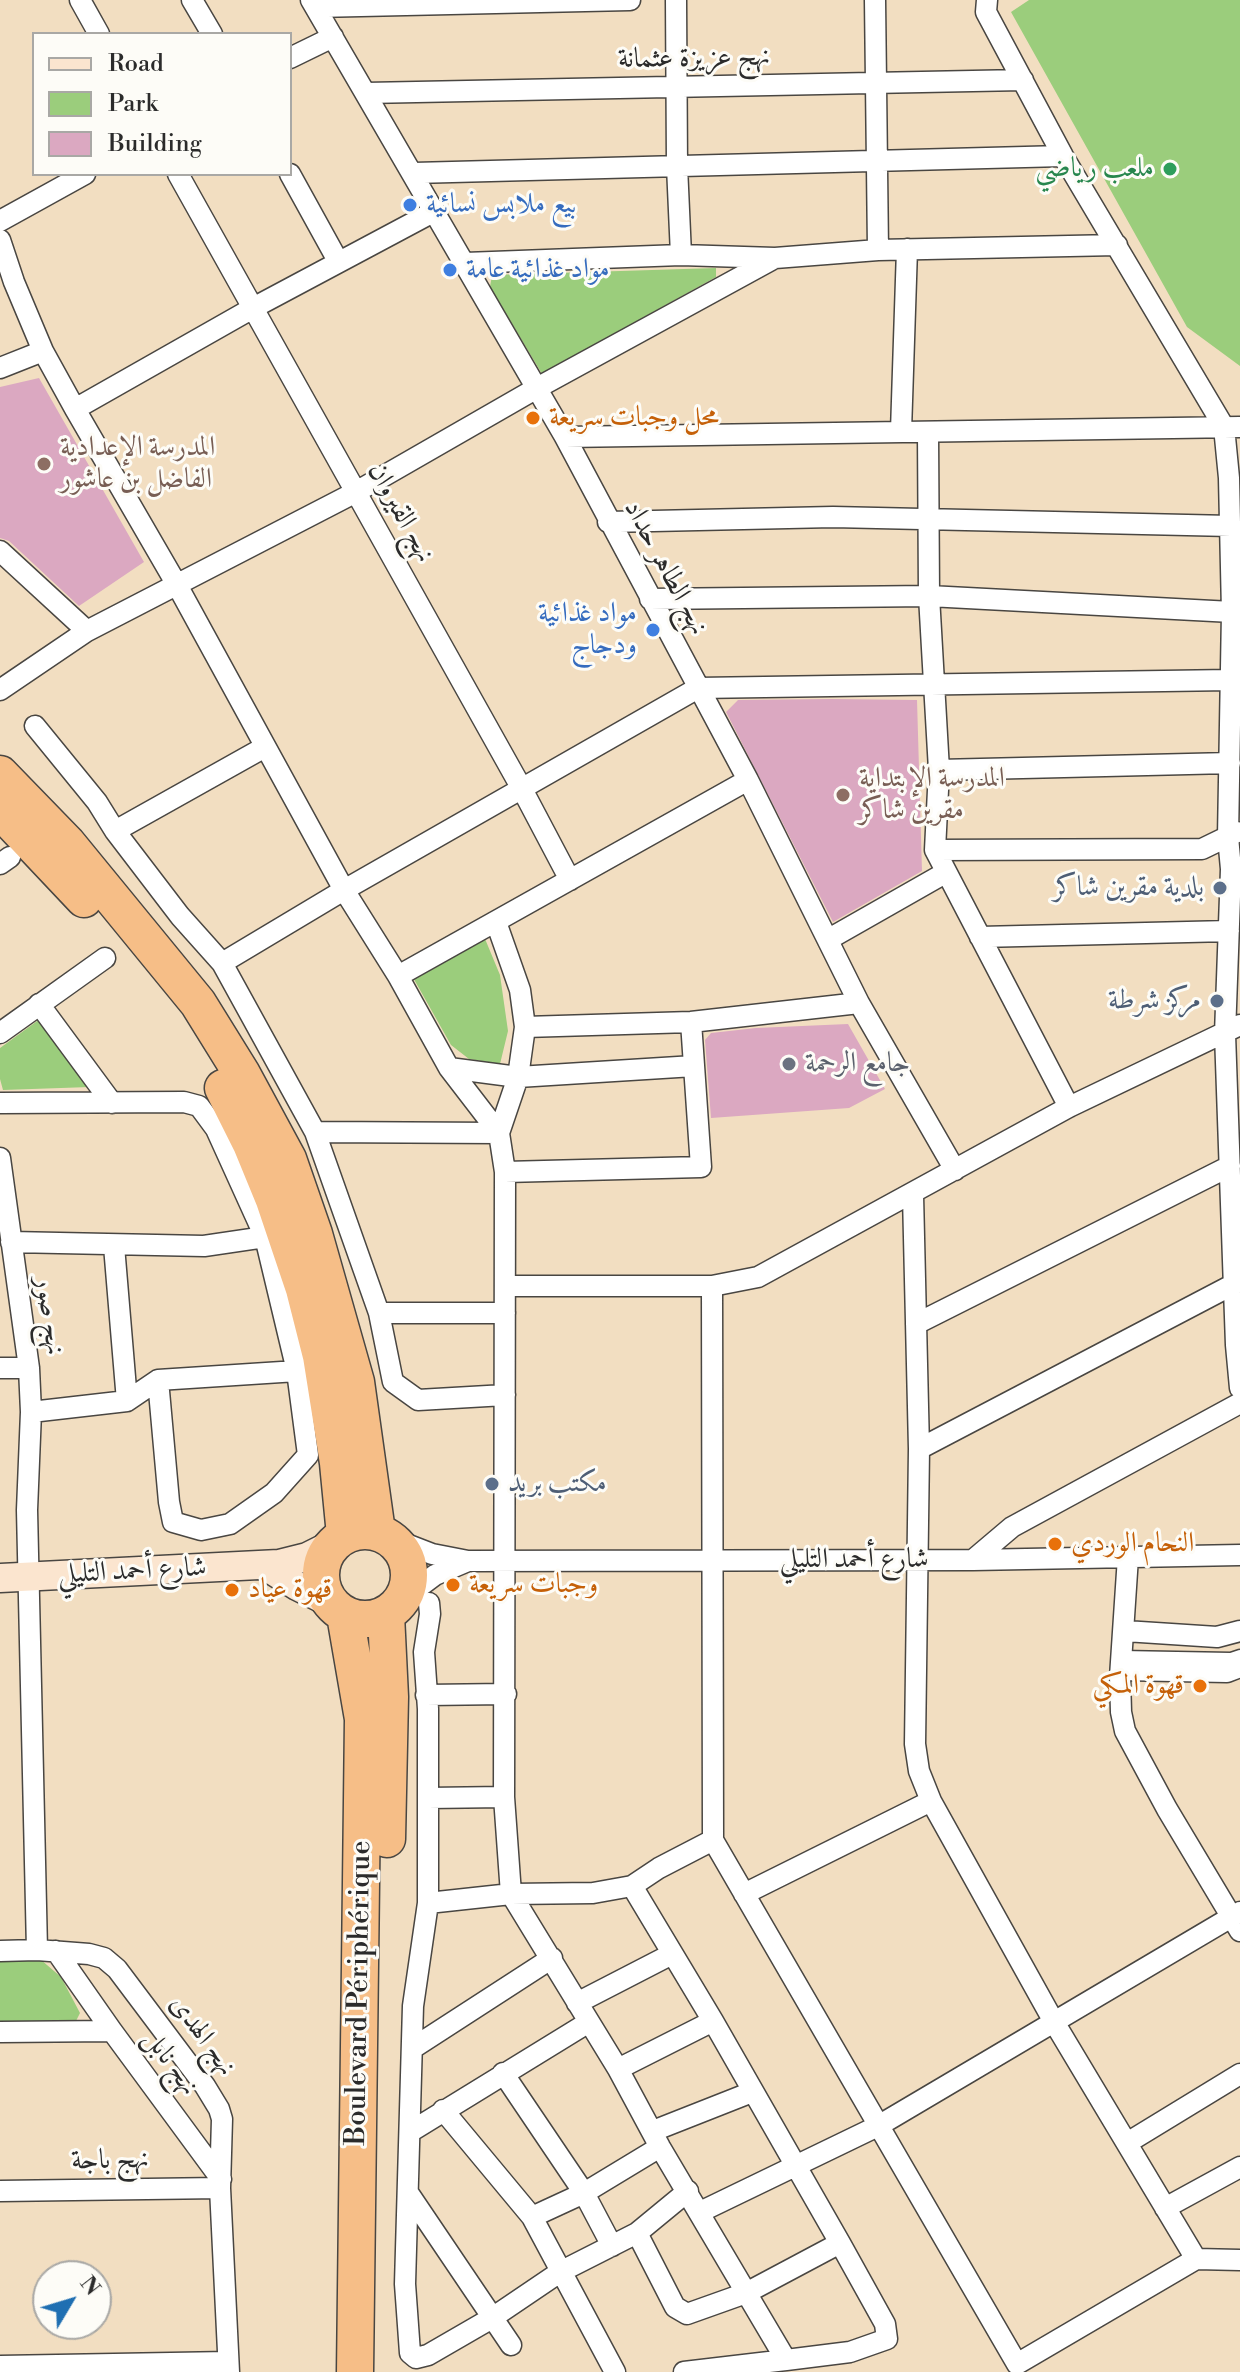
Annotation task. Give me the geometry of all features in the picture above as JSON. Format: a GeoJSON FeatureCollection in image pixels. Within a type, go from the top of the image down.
{"type":"FeatureCollection","features":[{"type":"Feature","properties":{"kind":"highway"},"geometry":{"type":"LineString","coordinates":[[0,774],[67,843],[198,1003],[242,1074],[288,1159],[314,1234],[356,1382],[360,1537]]}},
{"type":"Feature","properties":{"kind":"highway"},"geometry":{"type":"LineString","coordinates":[[0,810],[77,890],[155,986],[220,1082],[251,1144],[304,1289],[321,1356],[338,1463],[360,1537]]}},
{"type":"Feature","properties":{"kind":"highway","name":"Boulevard Périphérique"},"geometry":{"type":"LineString","coordinates":[[355,2372],[363,1719],[338,1609],[323,1590],[321,1575],[323,1559],[360,1537],[399,1546],[410,1572],[390,1697],[373,2372]]}},
{"type":"Feature","properties":{"kind":"highway"},"geometry":{"type":"LineString","coordinates":[[338,1609],[359,1619],[373,1619],[406,1606]]}},
{"type":"Feature","properties":{"kind":"street"},"geometry":{"type":"LineString","coordinates":[[80,0],[98,32]]}},
{"type":"Feature","properties":{"kind":"street"},"geometry":{"type":"LineString","coordinates":[[192,0],[211,32]]}},
{"type":"Feature","properties":{"kind":"street"},"geometry":{"type":"LineString","coordinates":[[314,4],[630,0]]}},
{"type":"Feature","properties":{"kind":"street"},"geometry":{"type":"LineString","coordinates":[[676,0],[681,255]]}},
{"type":"Feature","properties":{"kind":"street"},"geometry":{"type":"LineString","coordinates":[[875,0],[878,250]]}},
{"type":"Feature","properties":{"kind":"street"},"geometry":{"type":"LineString","coordinates":[[987,0],[986,12],[1063,156],[1232,427],[1233,692],[1230,763],[1234,833],[1229,931],[1232,1030],[1230,1166],[1237,1213],[1234,1284],[1240,1388]]}},
{"type":"Feature","properties":{"kind":"street","name":"نهج الطاهر حداد"},"geometry":{"type":"LineString","coordinates":[[314,4],[565,437],[748,780],[859,1003],[955,1170]]}},
{"type":"Feature","properties":{"kind":"street"},"geometry":{"type":"LineString","coordinates":[[292,57],[333,37]]}},
{"type":"Feature","properties":{"kind":"street","name":"نهج عزيزة عثمانة"},"geometry":{"type":"LineString","coordinates":[[366,93],[1023,80]]}},
{"type":"Feature","properties":{"kind":"street"},"geometry":{"type":"LineString","coordinates":[[414,173],[1063,156]]}},
{"type":"Feature","properties":{"kind":"street"},"geometry":{"type":"LineString","coordinates":[[0,221],[81,176]]}},
{"type":"Feature","properties":{"kind":"street","name":"نهج القيروان"},"geometry":{"type":"LineString","coordinates":[[179,176],[570,880]]}},
{"type":"Feature","properties":{"kind":"street"},"geometry":{"type":"LineString","coordinates":[[291,176],[338,261]]}},
{"type":"Feature","properties":{"kind":"street"},"geometry":{"type":"LineString","coordinates":[[75,409],[338,261],[435,211]]}},
{"type":"Feature","properties":{"kind":"street"},"geometry":{"type":"LineString","coordinates":[[0,240],[7,284],[75,409],[177,585],[344,890],[398,976],[449,1068],[499,1133]]}},
{"type":"Feature","properties":{"kind":"street"},"geometry":{"type":"LineString","coordinates":[[465,263],[681,255],[775,258],[878,250],[1117,245]]}},
{"type":"Feature","properties":{"kind":"street"},"geometry":{"type":"LineString","coordinates":[[901,431],[907,249]]}},
{"type":"Feature","properties":{"kind":"street"},"geometry":{"type":"LineString","coordinates":[[0,690],[87,631],[356,492],[537,388],[775,258]]}},
{"type":"Feature","properties":{"kind":"street"},"geometry":{"type":"LineString","coordinates":[[0,368],[43,351]]}},
{"type":"Feature","properties":{"kind":"street"},"geometry":{"type":"LineString","coordinates":[[565,437],[1232,427]]}},
{"type":"Feature","properties":{"kind":"street"},"geometry":{"type":"LineString","coordinates":[[928,433],[929,596],[939,770],[935,850],[1069,1107]]}},
{"type":"Feature","properties":{"kind":"street"},"geometry":{"type":"LineString","coordinates":[[608,522],[833,517],[1231,526]]}},
{"type":"Feature","properties":{"kind":"street"},"geometry":{"type":"LineString","coordinates":[[0,551],[87,631]]}},
{"type":"Feature","properties":{"kind":"street"},"geometry":{"type":"LineString","coordinates":[[650,599],[929,596],[1232,612]]}},
{"type":"Feature","properties":{"kind":"street"},"geometry":{"type":"LineString","coordinates":[[222,963],[698,688],[936,686],[1233,692]]}},
{"type":"Feature","properties":{"kind":"street"},"geometry":{"type":"LineString","coordinates":[[35,726],[97,802],[115,831],[180,916],[222,963],[315,1132],[379,1313],[393,1382],[418,1400],[505,1395]]}},
{"type":"Feature","properties":{"kind":"street"},"geometry":{"type":"LineString","coordinates":[[115,831],[265,747]]}},
{"type":"Feature","properties":{"kind":"street"},"geometry":{"type":"LineString","coordinates":[[939,770],[1230,763]]}},
{"type":"Feature","properties":{"kind":"street"},"geometry":{"type":"LineString","coordinates":[[398,976],[748,780]]}},
{"type":"Feature","properties":{"kind":"street"},"geometry":{"type":"LineString","coordinates":[[935,850],[1202,849],[1234,833]]}},
{"type":"Feature","properties":{"kind":"street"},"geometry":{"type":"LineString","coordinates":[[829,939],[945,873]]}},
{"type":"Feature","properties":{"kind":"street"},"geometry":{"type":"LineString","coordinates":[[496,922],[520,990],[525,1027],[518,1077],[499,1133],[505,1172],[504,1797],[511,1894],[618,2069],[786,2360]]}},
{"type":"Feature","properties":{"kind":"street"},"geometry":{"type":"LineString","coordinates":[[980,937],[1229,931]]}},
{"type":"Feature","properties":{"kind":"street"},"geometry":{"type":"LineString","coordinates":[[0,1033],[105,958]]}},
{"type":"Feature","properties":{"kind":"street"},"geometry":{"type":"LineString","coordinates":[[525,1027],[691,1022],[859,1003]]}},
{"type":"Feature","properties":{"kind":"street"},"geometry":{"type":"LineString","coordinates":[[39,1004],[112,1103]]}},
{"type":"Feature","properties":{"kind":"street"},"geometry":{"type":"LineString","coordinates":[[505,1172],[701,1167],[691,1022]]}},
{"type":"Feature","properties":{"kind":"street"},"geometry":{"type":"LineString","coordinates":[[505,1286],[712,1286],[758,1277],[1069,1107],[1232,1030]]}},
{"type":"Feature","properties":{"kind":"street"},"geometry":{"type":"LineString","coordinates":[[449,1068],[518,1077],[694,1066]]}},
{"type":"Feature","properties":{"kind":"street"},"geometry":{"type":"LineString","coordinates":[[0,1103],[184,1102],[199,1106],[216,1129],[265,1237],[297,1371],[308,1455],[296,1472],[257,1507],[230,1524],[201,1530],[173,1522],[158,1380]]}},
{"type":"Feature","properties":{"kind":"street"},"geometry":{"type":"LineString","coordinates":[[315,1132],[499,1133]]}},
{"type":"Feature","properties":{"kind":"street","name":"نهج صور"},"geometry":{"type":"LineString","coordinates":[[0,1158],[4,1215],[11,1242],[29,1368],[29,1578],[47,1950]]}},
{"type":"Feature","properties":{"kind":"street"},"geometry":{"type":"LineString","coordinates":[[916,1324],[1230,1166]]}},
{"type":"Feature","properties":{"kind":"street"},"geometry":{"type":"LineString","coordinates":[[913,1195],[919,1449],[915,1744],[919,1771],[931,1801],[1054,2022],[1196,2259]]}},
{"type":"Feature","properties":{"kind":"street"},"geometry":{"type":"LineString","coordinates":[[11,1242],[204,1246],[265,1237]]}},
{"type":"Feature","properties":{"kind":"street"},"geometry":{"type":"LineString","coordinates":[[114,1246],[127,1401]]}},
{"type":"Feature","properties":{"kind":"street"},"geometry":{"type":"LineString","coordinates":[[919,1449],[1234,1284]]}},
{"type":"Feature","properties":{"kind":"street"},"geometry":{"type":"LineString","coordinates":[[712,1286],[713,1840],[1017,2364],[1196,2259],[1240,2260]]}},
{"type":"Feature","properties":{"kind":"street"},"geometry":{"type":"LineString","coordinates":[[379,1313],[505,1313]]}},
{"type":"Feature","properties":{"kind":"street"},"geometry":{"type":"LineString","coordinates":[[0,1368],[29,1368]]}},
{"type":"Feature","properties":{"kind":"street"},"geometry":{"type":"LineString","coordinates":[[31,1412],[127,1401],[158,1380],[297,1371]]}},
{"type":"Feature","properties":{"kind":"street"},"geometry":{"type":"LineString","coordinates":[[973,1560],[1012,1527],[1240,1403]]}},
{"type":"Feature","properties":{"kind":"street","name":"شارع أحمد التليلي"},"geometry":{"type":"LineString","coordinates":[[0,1578],[264,1565],[294,1561],[360,1537],[468,1561],[505,1562],[973,1560],[1240,1555]]}},
{"type":"Feature","properties":{"kind":"street"},"geometry":{"type":"LineString","coordinates":[[700,2212],[878,2126],[1054,2022],[1237,1920],[1132,1748],[1121,1712],[1128,1557]]}},
{"type":"Feature","properties":{"kind":"street"},"geometry":{"type":"LineString","coordinates":[[468,1561],[435,1575],[406,1606],[424,1652],[428,1798],[428,1903],[413,2006],[405,2284],[410,2353],[416,2358],[428,2355],[492,2318],[560,2272],[637,2233],[688,2191]]}},
{"type":"Feature","properties":{"kind":"street"},"geometry":{"type":"LineString","coordinates":[[264,1565],[338,1609]]}},
{"type":"Feature","properties":{"kind":"street"},"geometry":{"type":"LineString","coordinates":[[1125,1631],[1217,1637],[1240,1631]]}},
{"type":"Feature","properties":{"kind":"street"},"geometry":{"type":"LineString","coordinates":[[1122,1663],[1227,1672],[1240,1667]]}},
{"type":"Feature","properties":{"kind":"street"},"geometry":{"type":"LineString","coordinates":[[426,1695],[506,1694]]}},
{"type":"Feature","properties":{"kind":"street"},"geometry":{"type":"LineString","coordinates":[[428,1798],[504,1797]]}},
{"type":"Feature","properties":{"kind":"street"},"geometry":{"type":"LineString","coordinates":[[744,1894],[931,1801]]}},
{"type":"Feature","properties":{"kind":"street"},"geometry":{"type":"LineString","coordinates":[[428,1903],[511,1894],[593,1893],[632,1886],[713,1840]]}},
{"type":"Feature","properties":{"kind":"street"},"geometry":{"type":"LineString","coordinates":[[632,1886],[840,2243],[885,2324],[887,2339],[850,2352],[684,2372]]}},
{"type":"Feature","properties":{"kind":"street"},"geometry":{"type":"LineString","coordinates":[[47,1950],[112,2031]]}},
{"type":"Feature","properties":{"kind":"street","name":"نهج الهدى"},"geometry":{"type":"LineString","coordinates":[[0,1951],[47,1950],[104,1958],[117,1969],[205,2086],[222,2119],[221,2184],[228,2367]]}},
{"type":"Feature","properties":{"kind":"street"},"geometry":{"type":"LineString","coordinates":[[577,2003],[672,1954]]}},
{"type":"Feature","properties":{"kind":"street"},"geometry":{"type":"LineString","coordinates":[[413,2048],[552,1958]]}},
{"type":"Feature","properties":{"kind":"street"},"geometry":{"type":"LineString","coordinates":[[618,2069],[713,2021]]}},
{"type":"Feature","properties":{"kind":"street"},"geometry":{"type":"LineString","coordinates":[[410,2132],[589,2022]]}},
{"type":"Feature","properties":{"kind":"street","name":"نهج نابل"},"geometry":{"type":"LineString","coordinates":[[0,2032],[112,2031],[221,2184]]}},
{"type":"Feature","properties":{"kind":"street"},"geometry":{"type":"LineString","coordinates":[[503,2073],[584,2193],[612,2246]]}},
{"type":"Feature","properties":{"kind":"street"},"geometry":{"type":"LineString","coordinates":[[1127,2143],[1240,2074]]}},
{"type":"Feature","properties":{"kind":"street"},"geometry":{"type":"LineString","coordinates":[[532,2217],[584,2193],[657,2139],[752,2092]]}},
{"type":"Feature","properties":{"kind":"street"},"geometry":{"type":"LineString","coordinates":[[443,2110],[532,2217],[615,2372]]}},
{"type":"Feature","properties":{"kind":"street"},"geometry":{"type":"LineString","coordinates":[[1165,2208],[1240,2167]]}},
{"type":"Feature","properties":{"kind":"street","name":"نهج باجة"},"geometry":{"type":"LineString","coordinates":[[0,2191],[221,2184]]}},
{"type":"Feature","properties":{"kind":"street"},"geometry":{"type":"LineString","coordinates":[[409,2194],[511,2345]]}},
{"type":"Feature","properties":{"kind":"street"},"geometry":{"type":"LineString","coordinates":[[637,2233],[678,2310],[687,2314],[746,2293],[840,2243]]}},
{"type":"Feature","properties":{"kind":"street"},"geometry":{"type":"LineString","coordinates":[[0,2366],[228,2367]]}},
{"type":"Feature","properties":{"kind":"lane"},"geometry":{"type":"LineString","coordinates":[[1122,1663],[1240,1655]]}},
{"type":"Feature","properties":{"kind":"green space","name":"ملعب رياضي"},"geometry":{"type":"Polygon","coordinates":[[[1029,0],[1240,0],[1240,366],[1187,327],[1011,12],[1029,0]]]}},
{"type":"Feature","properties":{"kind":"green space"},"geometry":{"type":"Polygon","coordinates":[[[716,268],[716,277],[542,374],[490,287],[492,275],[716,268]]]}},
{"type":"Feature","properties":{"kind":"green space"},"geometry":{"type":"Polygon","coordinates":[[[483,934],[500,975],[508,1031],[500,1064],[469,1059],[451,1045],[411,974],[483,934]]]}},
{"type":"Feature","properties":{"kind":"green space"},"geometry":{"type":"Polygon","coordinates":[[[40,1019],[90,1087],[3,1090],[0,1048],[40,1019]]]}},
{"type":"Feature","properties":{"kind":"green space"},"geometry":{"type":"Polygon","coordinates":[[[40,1959],[61,1977],[80,2013],[76,2021],[0,2021],[0,1960],[40,1959]]]}},
{"type":"Feature","properties":{"kind":"building","name":"المدرسة الإعدادية الفاضل بن عاشور"},"geometry":{"type":"Polygon","coordinates":[[[39,378],[144,562],[79,606],[9,541],[0,538],[0,387],[39,378]]]}},
{"type":"Feature","properties":{"kind":"building","name":"المدرسة الإبتداية مقرين شاكر"},"geometry":{"type":"Polygon","coordinates":[[[738,700],[917,700],[922,871],[833,922],[726,712],[738,700]]]}},
{"type":"Feature","properties":{"kind":"building","name":"جامع الرحمة"},"geometry":{"type":"Polygon","coordinates":[[[848,1024],[885,1089],[849,1108],[711,1118],[705,1040],[711,1033],[848,1024]]]}},
{"type":"Feature","properties":{"kind":"place","name":"ملعب رياضي"},"geometry":{"type":"Point","coordinates":[1170,169]}},
{"type":"Feature","properties":{"kind":"place","name":"بيع ملابس نسائية"},"geometry":{"type":"Point","coordinates":[410,205]}},
{"type":"Feature","properties":{"kind":"place","name":"مواد غذائية عامة"},"geometry":{"type":"Point","coordinates":[450,270]}},
{"type":"Feature","properties":{"kind":"place","name":"محل وجبات سريعة"},"geometry":{"type":"Point","coordinates":[533,418]}},
{"type":"Feature","properties":{"kind":"place","name":"المدرسة الإعدادية الفاضل بن عاشور"},"geometry":{"type":"Point","coordinates":[44,464]}},
{"type":"Feature","properties":{"kind":"place","name":"مواد غذائية ودجاج"},"geometry":{"type":"Point","coordinates":[653,630]}},
{"type":"Feature","properties":{"kind":"place","name":"المدرسة الإبتداية مقرين شاكر"},"geometry":{"type":"Point","coordinates":[843,795]}},
{"type":"Feature","properties":{"kind":"place","name":"بلدية مقرين شاكر"},"geometry":{"type":"Point","coordinates":[1220,888]}},
{"type":"Feature","properties":{"kind":"place","name":"مركز شرطة"},"geometry":{"type":"Point","coordinates":[1217,1001]}},
{"type":"Feature","properties":{"kind":"place","name":"جامع الرحمة"},"geometry":{"type":"Point","coordinates":[789,1064]}},
{"type":"Feature","properties":{"kind":"place","name":"مكتب بريد"},"geometry":{"type":"Point","coordinates":[492,1484]}},
{"type":"Feature","properties":{"kind":"place","name":"النحام الوردي"},"geometry":{"type":"Point","coordinates":[1055,1544]}},
{"type":"Feature","properties":{"kind":"place","name":"وجبات سريعة"},"geometry":{"type":"Point","coordinates":[453,1585]}},
{"type":"Feature","properties":{"kind":"place","name":"قهوة عياد"},"geometry":{"type":"Point","coordinates":[232,1590]}},
{"type":"Feature","properties":{"kind":"place","name":"قهوة المكي"},"geometry":{"type":"Point","coordinates":[1200,1686]}}]}
